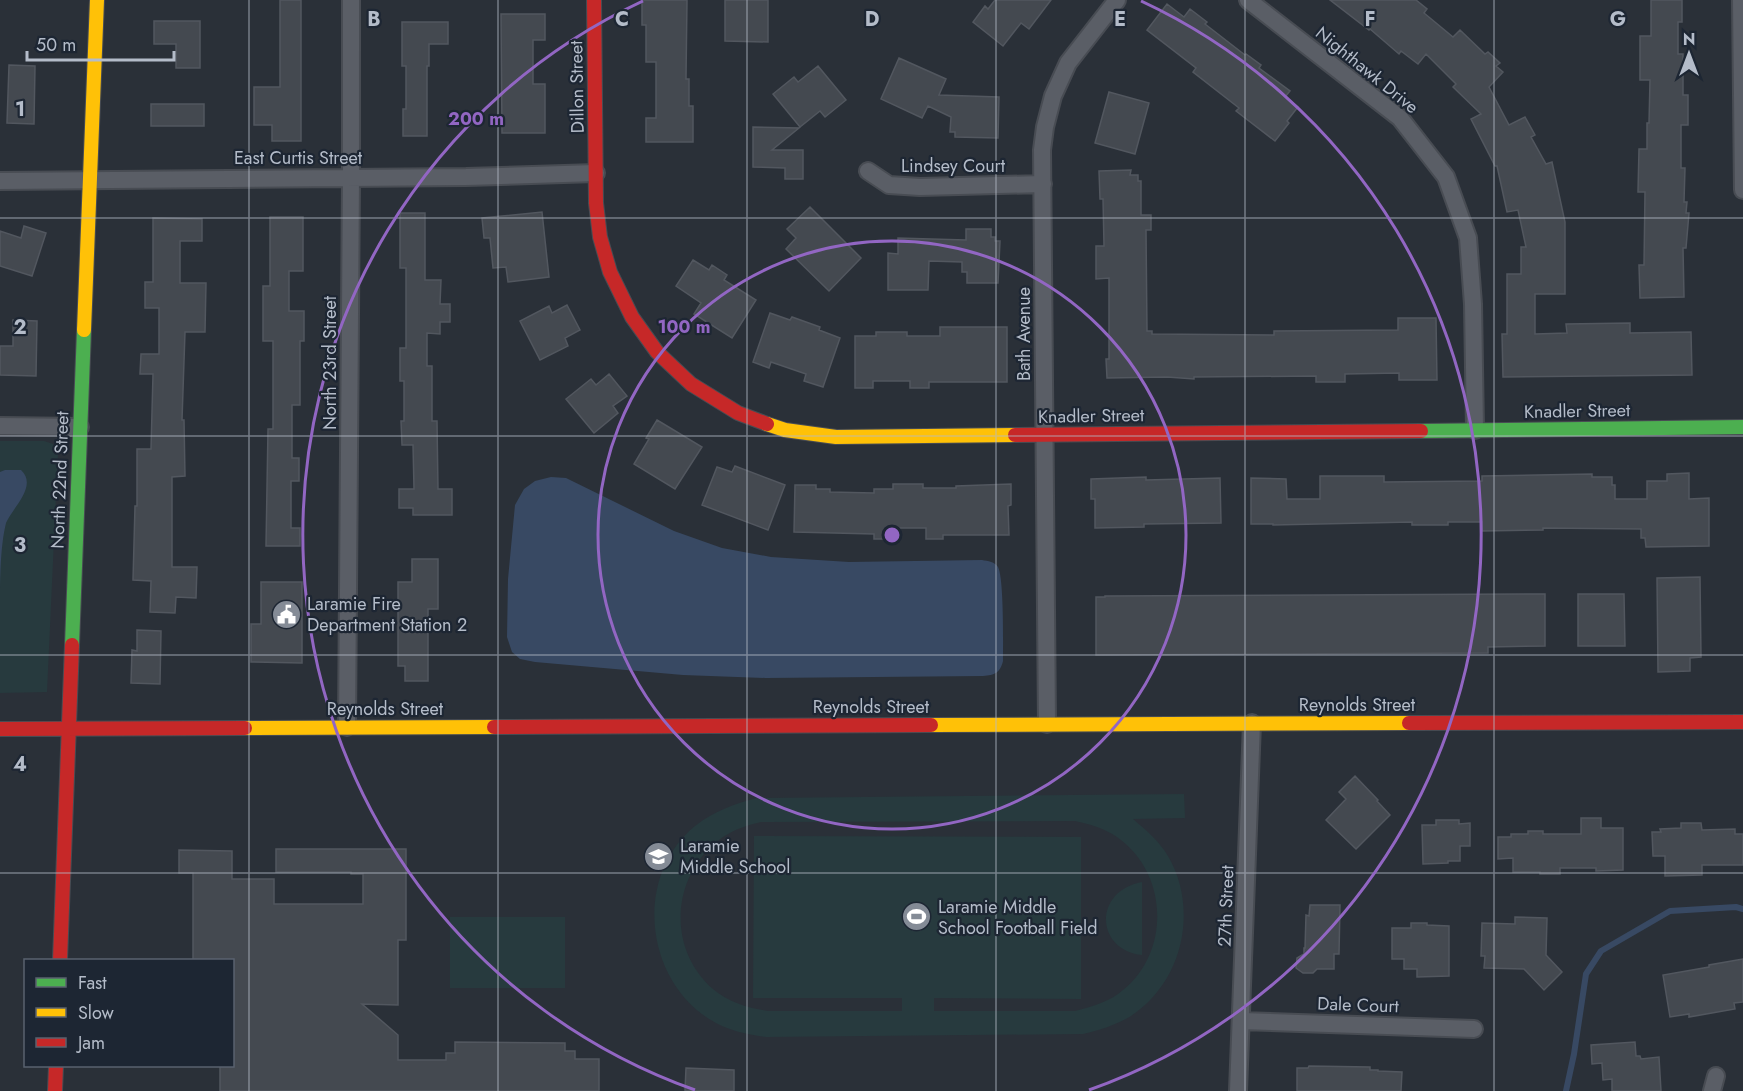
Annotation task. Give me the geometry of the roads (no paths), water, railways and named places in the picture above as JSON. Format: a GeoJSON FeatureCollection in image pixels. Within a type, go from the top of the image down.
{"type":"FeatureCollection","features":[{"type":"Feature","properties":{"kind":"street","name":"North 22nd Street"},"geometry":{"type":"LineString","coordinates":[[60,959],[97,0]]}},
{"type":"Feature","properties":{"kind":"street","name":"North 23rd Street"},"geometry":{"type":"LineString","coordinates":[[346,727],[351,0]]}},
{"type":"Feature","properties":{"kind":"street","name":"Dillon Street"},"geometry":{"type":"LineString","coordinates":[[594,0],[596,173]]}},
{"type":"Feature","properties":{"kind":"street","name":"Bath Avenue"},"geometry":{"type":"LineString","coordinates":[[1047,724],[1042,150],[1053,96],[1068,63],[1117,0]]}},
{"type":"Feature","properties":{"kind":"street","name":"Nighthawk Drive"},"geometry":{"type":"LineString","coordinates":[[1248,0],[1400,118],[1446,177],[1468,238],[1473,304],[1475,430]]}},
{"type":"Feature","properties":{"kind":"street"},"geometry":{"type":"LineString","coordinates":[[1742,0],[1743,190]]}},
{"type":"Feature","properties":{"kind":"street","name":"Lindsey Court"},"geometry":{"type":"LineString","coordinates":[[868,171],[889,185],[920,187],[1043,184]]}},
{"type":"Feature","properties":{"kind":"street","name":"East Curtis Street"},"geometry":{"type":"LineString","coordinates":[[0,181],[465,177],[596,173]]}},
{"type":"Feature","properties":{"kind":"street","name":"Knadler Street"},"geometry":{"type":"LineString","coordinates":[[596,173],[596,203],[600,237],[610,272],[632,317],[657,352],[691,384],[738,413],[784,430],[836,437],[1743,427]]}},
{"type":"Feature","properties":{"kind":"street"},"geometry":{"type":"LineString","coordinates":[[0,426],[80,427]]}},
{"type":"Feature","properties":{"kind":"street","name":"Reynolds Street"},"geometry":{"type":"LineString","coordinates":[[0,729],[1743,722]]}},
{"type":"Feature","properties":{"kind":"street","name":"27th Street"},"geometry":{"type":"LineString","coordinates":[[1238,1091],[1252,723]]}},
{"type":"Feature","properties":{"kind":"street","name":"Dale Court"},"geometry":{"type":"LineString","coordinates":[[1240,1021],[1474,1029]]}},
{"type":"Feature","properties":{"kind":"street"},"geometry":{"type":"LineString","coordinates":[[55,1091],[56,1067]]}},
{"type":"Feature","properties":{"kind":"water"},"geometry":{"type":"Polygon","coordinates":[[[21,470],[26,476],[27,483],[26,490],[6,523],[0,577],[0,472],[21,470]]]}},
{"type":"Feature","properties":{"kind":"water"},"geometry":{"type":"Polygon","coordinates":[[[551,477],[566,478],[674,531],[722,548],[771,557],[849,562],[982,560],[993,563],[998,567],[1001,584],[1002,665],[996,673],[983,676],[766,678],[683,675],[520,659],[512,652],[507,637],[508,579],[515,505],[524,489],[535,481],[551,477]]]}},
{"type":"Feature","properties":{"kind":"waterway"},"geometry":{"type":"LineString","coordinates":[[1566,1091],[1586,974],[1601,951],[1670,911],[1736,907],[1743,909]]}},
{"type":"Feature","properties":{"kind":"place","name":"Laramie Fire Department Station 2"},"geometry":{"type":"Point","coordinates":[286,614]}},
{"type":"Feature","properties":{"kind":"place","name":"Laramie Middle School"},"geometry":{"type":"Point","coordinates":[659,856]}},
{"type":"Feature","properties":{"kind":"place","name":"Laramie Middle School Football Field"},"geometry":{"type":"Point","coordinates":[917,917]}}]}
